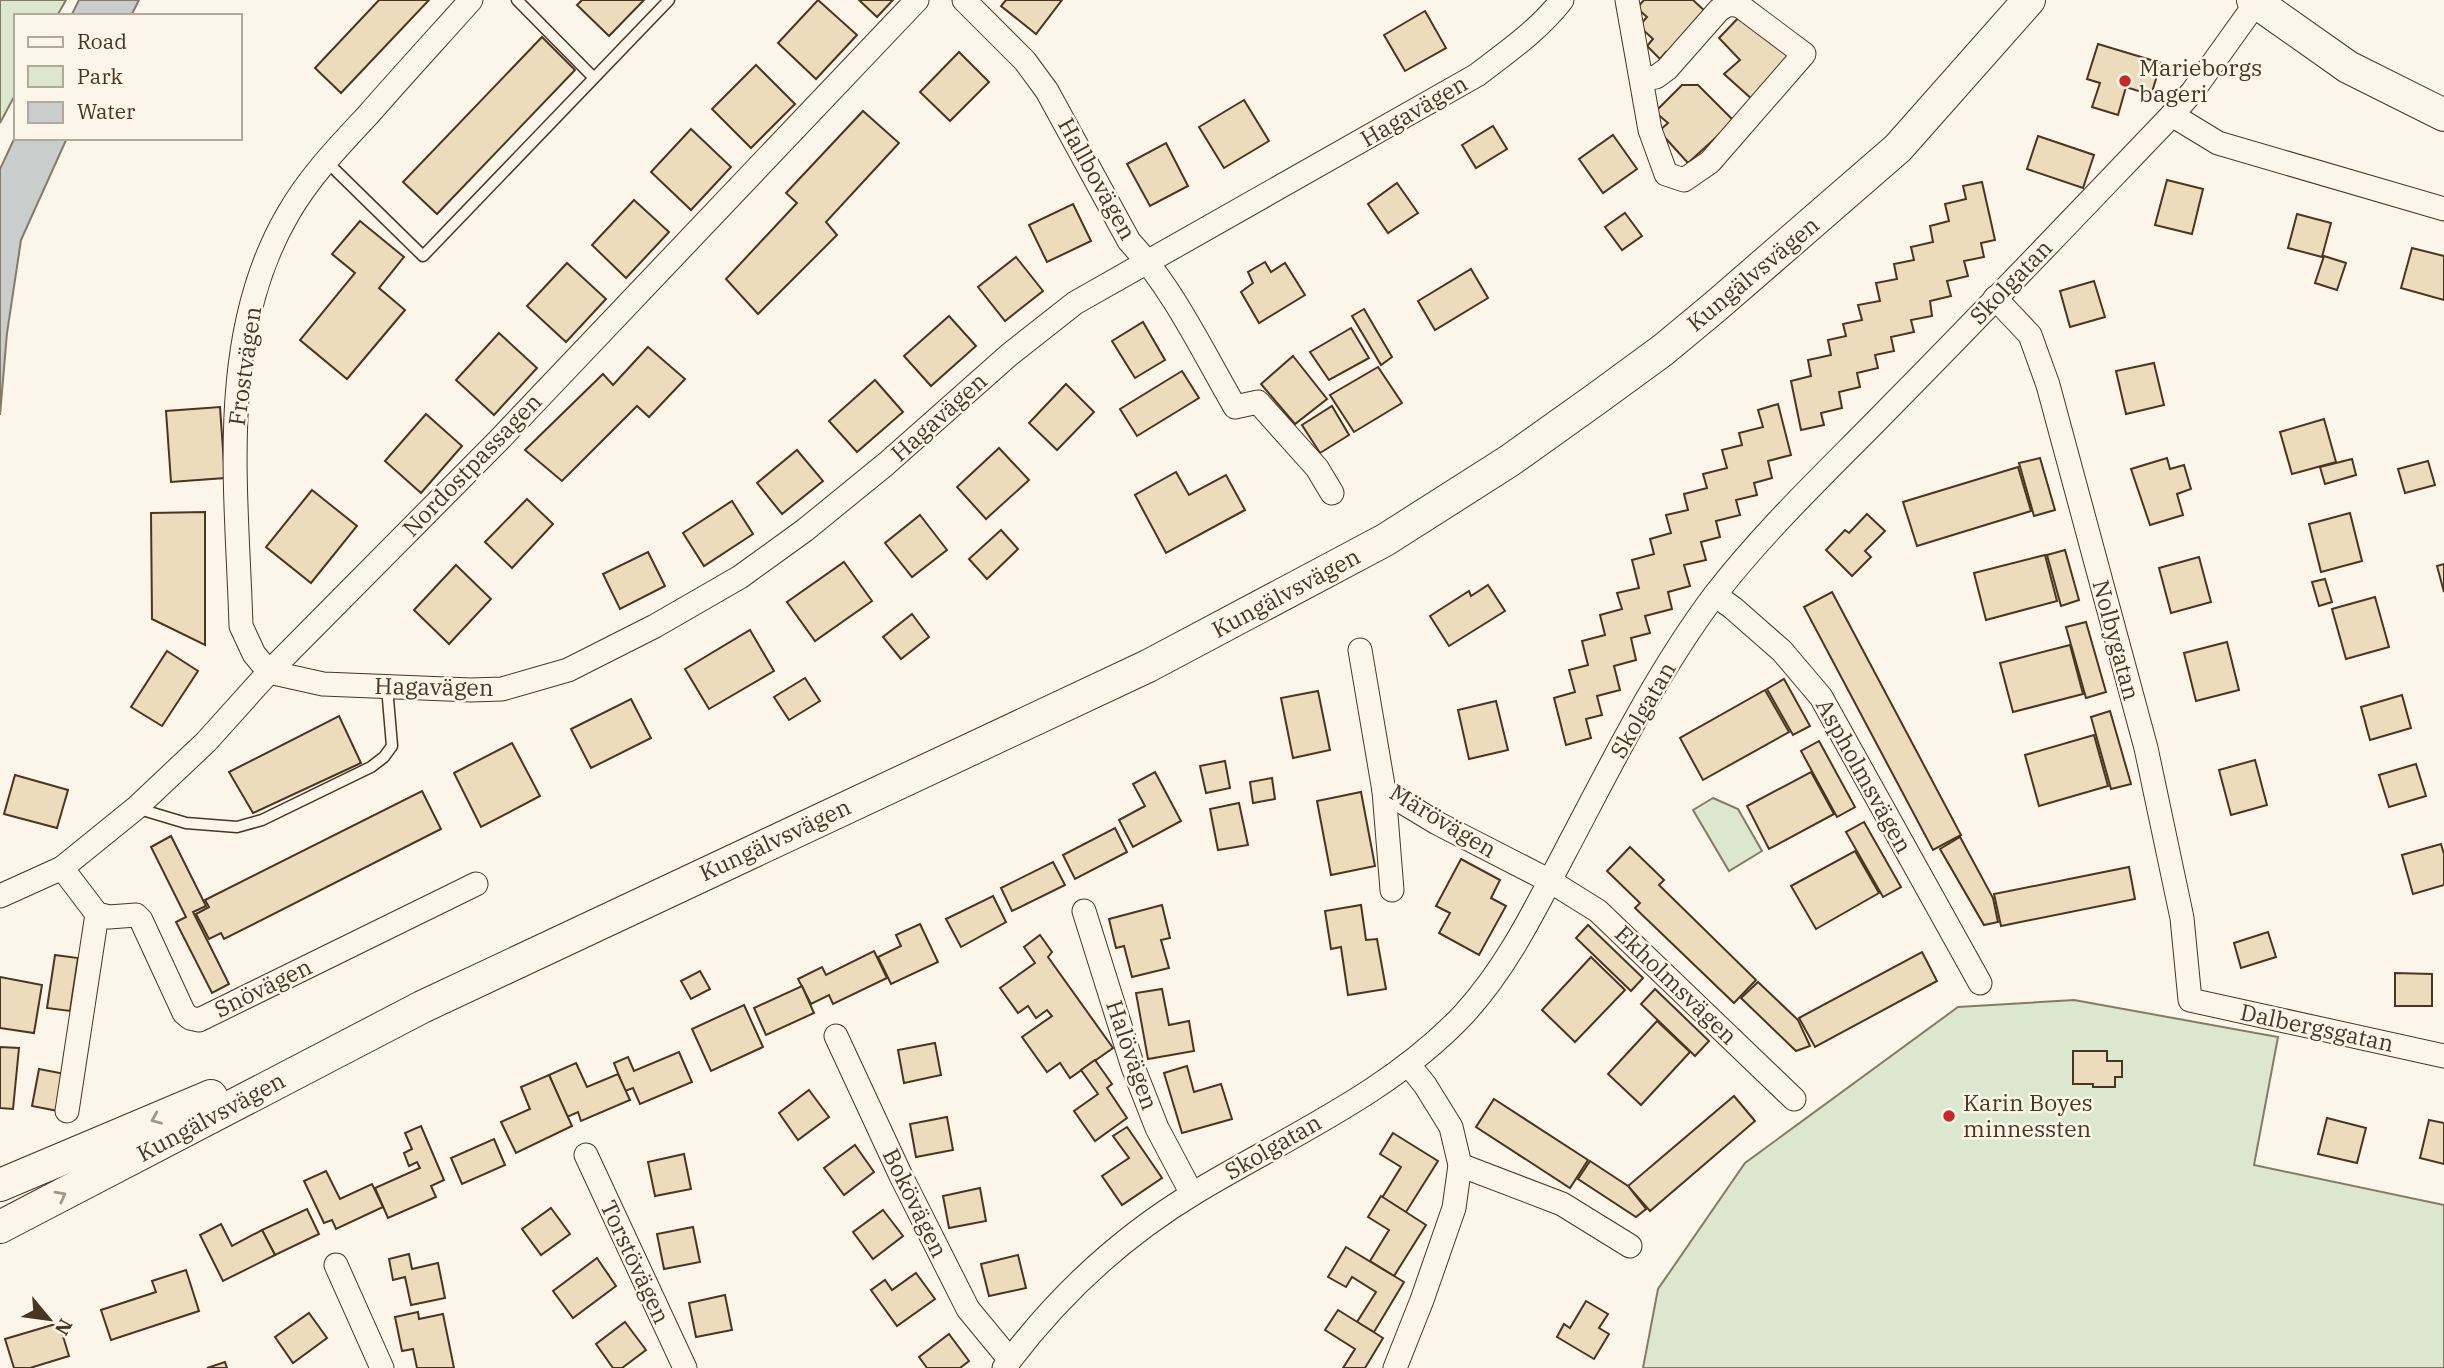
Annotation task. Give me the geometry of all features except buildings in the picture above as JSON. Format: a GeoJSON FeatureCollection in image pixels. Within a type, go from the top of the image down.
{"type":"FeatureCollection","features":[{"type":"Feature","properties":{"kind":"main road","name":"Kungälvsvägen"},"geometry":{"type":"LineString","coordinates":[[0,1185],[422,1007],[1148,666],[1385,540],[1509,461],[1662,350],[1716,306],[1898,148],[2029,0]]}},
{"type":"Feature","properties":{"kind":"main road"},"geometry":{"type":"LineString","coordinates":[[2255,1],[2348,67],[2444,116]]}},
{"type":"Feature","properties":{"kind":"main road","name":"Kungälvsvägen"},"geometry":{"type":"LineString","coordinates":[[0,1227],[422,1007]]}},
{"type":"Feature","properties":{"kind":"street","name":"Frostvägen"},"geometry":{"type":"LineString","coordinates":[[269,672],[254,654],[240,626],[234,415],[247,320],[269,251],[288,213],[326,160],[471,0]]}},
{"type":"Feature","properties":{"kind":"street","name":"Nordostpassagen"},"geometry":{"type":"LineString","coordinates":[[0,896],[62,868],[136,808],[206,742],[269,672],[498,441],[917,0]]}},
{"type":"Feature","properties":{"kind":"street","name":"Hallbovägen"},"geometry":{"type":"LineString","coordinates":[[964,0],[1025,61],[1047,91],[1129,241],[1149,262],[1235,407],[1258,402],[1317,468],[1332,493]]}},
{"type":"Feature","properties":{"kind":"street","name":"Hagavägen"},"geometry":{"type":"LineString","coordinates":[[269,672],[323,684],[502,689],[568,670],[655,626],[740,577],[805,530],[886,464],[1020,346],[1075,303],[1477,75],[1519,43],[1554,11],[1562,0]]}},
{"type":"Feature","properties":{"kind":"street"},"geometry":{"type":"LineString","coordinates":[[1627,0],[1650,130],[1665,174],[1684,180],[1710,162],[1804,54],[1740,6],[1729,4],[1720,10],[1667,69],[1656,77],[1642,79]]}},
{"type":"Feature","properties":{"kind":"street","name":"Skolgatan"},"geometry":{"type":"LineString","coordinates":[[1007,1364],[1072,1288],[1124,1241],[1192,1194],[1367,1093],[1433,1046],[1494,979],[1516,944],[1631,726],[1715,595],[1788,512],[2172,115],[2193,91],[2255,1]]}},
{"type":"Feature","properties":{"kind":"street"},"geometry":{"type":"LineString","coordinates":[[2172,115],[2218,143],[2444,209]]}},
{"type":"Feature","properties":{"kind":"street","name":"Nolbygatan"},"geometry":{"type":"LineString","coordinates":[[1995,298],[2029,335],[2048,385],[2146,748],[2182,918],[2190,1000]]}},
{"type":"Feature","properties":{"kind":"street","name":"Aspholmsvägen"},"geometry":{"type":"LineString","coordinates":[[1715,595],[1782,651],[1821,697],[1980,984]]}},
{"type":"Feature","properties":{"kind":"street","name":"Märövägen"},"geometry":{"type":"LineString","coordinates":[[1360,650],[1384,791],[1437,824],[1550,881]]}},
{"type":"Feature","properties":{"kind":"street"},"geometry":{"type":"LineString","coordinates":[[1384,791],[1392,890]]}},
{"type":"Feature","properties":{"kind":"street"},"geometry":{"type":"LineString","coordinates":[[62,868],[97,914],[67,1111]]}},
{"type":"Feature","properties":{"kind":"street","name":"Ekholmsvägen"},"geometry":{"type":"LineString","coordinates":[[1550,881],[1598,911],[1794,1099]]}},
{"type":"Feature","properties":{"kind":"street","name":"Snövägen"},"geometry":{"type":"LineString","coordinates":[[97,914],[109,917],[136,915],[141,920],[184,1013],[199,1020],[476,884]]}},
{"type":"Feature","properties":{"kind":"street","name":"Halövägen"},"geometry":{"type":"LineString","coordinates":[[1084,911],[1133,1067],[1157,1128],[1192,1194]]}},
{"type":"Feature","properties":{"kind":"street","name":"Dalbergsgatan"},"geometry":{"type":"LineString","coordinates":[[2190,1000],[2444,1056]]}},
{"type":"Feature","properties":{"kind":"street","name":"Bokövägen"},"geometry":{"type":"LineString","coordinates":[[836,1036],[901,1176],[968,1309],[1007,1364]]}},
{"type":"Feature","properties":{"kind":"street"},"geometry":{"type":"LineString","coordinates":[[1395,1368],[1454,1208],[1460,1165],[1451,1127],[1425,1084],[1408,1064]]}},
{"type":"Feature","properties":{"kind":"street","name":"Torstövägen"},"geometry":{"type":"LineString","coordinates":[[586,1155],[685,1368]]}},
{"type":"Feature","properties":{"kind":"street"},"geometry":{"type":"LineString","coordinates":[[1460,1165],[1562,1205],[1630,1246]]}},
{"type":"Feature","properties":{"kind":"street"},"geometry":{"type":"LineString","coordinates":[[335,1265],[382,1368]]}},
{"type":"Feature","properties":{"kind":"lane"},"geometry":{"type":"LineString","coordinates":[[517,0],[593,78]]}},
{"type":"Feature","properties":{"kind":"lane"},"geometry":{"type":"LineString","coordinates":[[326,160],[423,256],[669,0]]}},
{"type":"Feature","properties":{"kind":"lane"},"geometry":{"type":"LineString","coordinates":[[136,808],[186,823],[237,827],[262,820],[371,767],[384,757],[392,746],[387,687]]}},
{"type":"Feature","properties":{"kind":"green space"},"geometry":{"type":"Polygon","coordinates":[[[0,0],[66,0],[58,14],[14,14],[14,97],[0,123],[0,0]]]}},
{"type":"Feature","properties":{"kind":"green space"},"geometry":{"type":"Polygon","coordinates":[[[1713,798],[1738,809],[1762,851],[1729,871],[1693,810],[1713,798]]]}},
{"type":"Feature","properties":{"kind":"green space"},"geometry":{"type":"Polygon","coordinates":[[[2074,1000],[2278,1037],[2254,1165],[2444,1205],[2444,1368],[1643,1368],[1658,1289],[1745,1163],[1958,1007],[2074,1000]]]}},
{"type":"Feature","properties":{"kind":"water"},"geometry":{"type":"Polygon","coordinates":[[[79,0],[139,0],[132,14],[72,14],[79,0]]]}},
{"type":"Feature","properties":{"kind":"water"},"geometry":{"type":"Polygon","coordinates":[[[14,139],[66,140],[21,240],[7,333],[0,415],[0,169],[14,139]]]}},
{"type":"Feature","properties":{"kind":"place","name":"Marieborgs bageri"},"geometry":{"type":"Point","coordinates":[2125,81]}},
{"type":"Feature","properties":{"kind":"place","name":"Karin Boyes minnessten"},"geometry":{"type":"Point","coordinates":[1949,1116]}}]}
